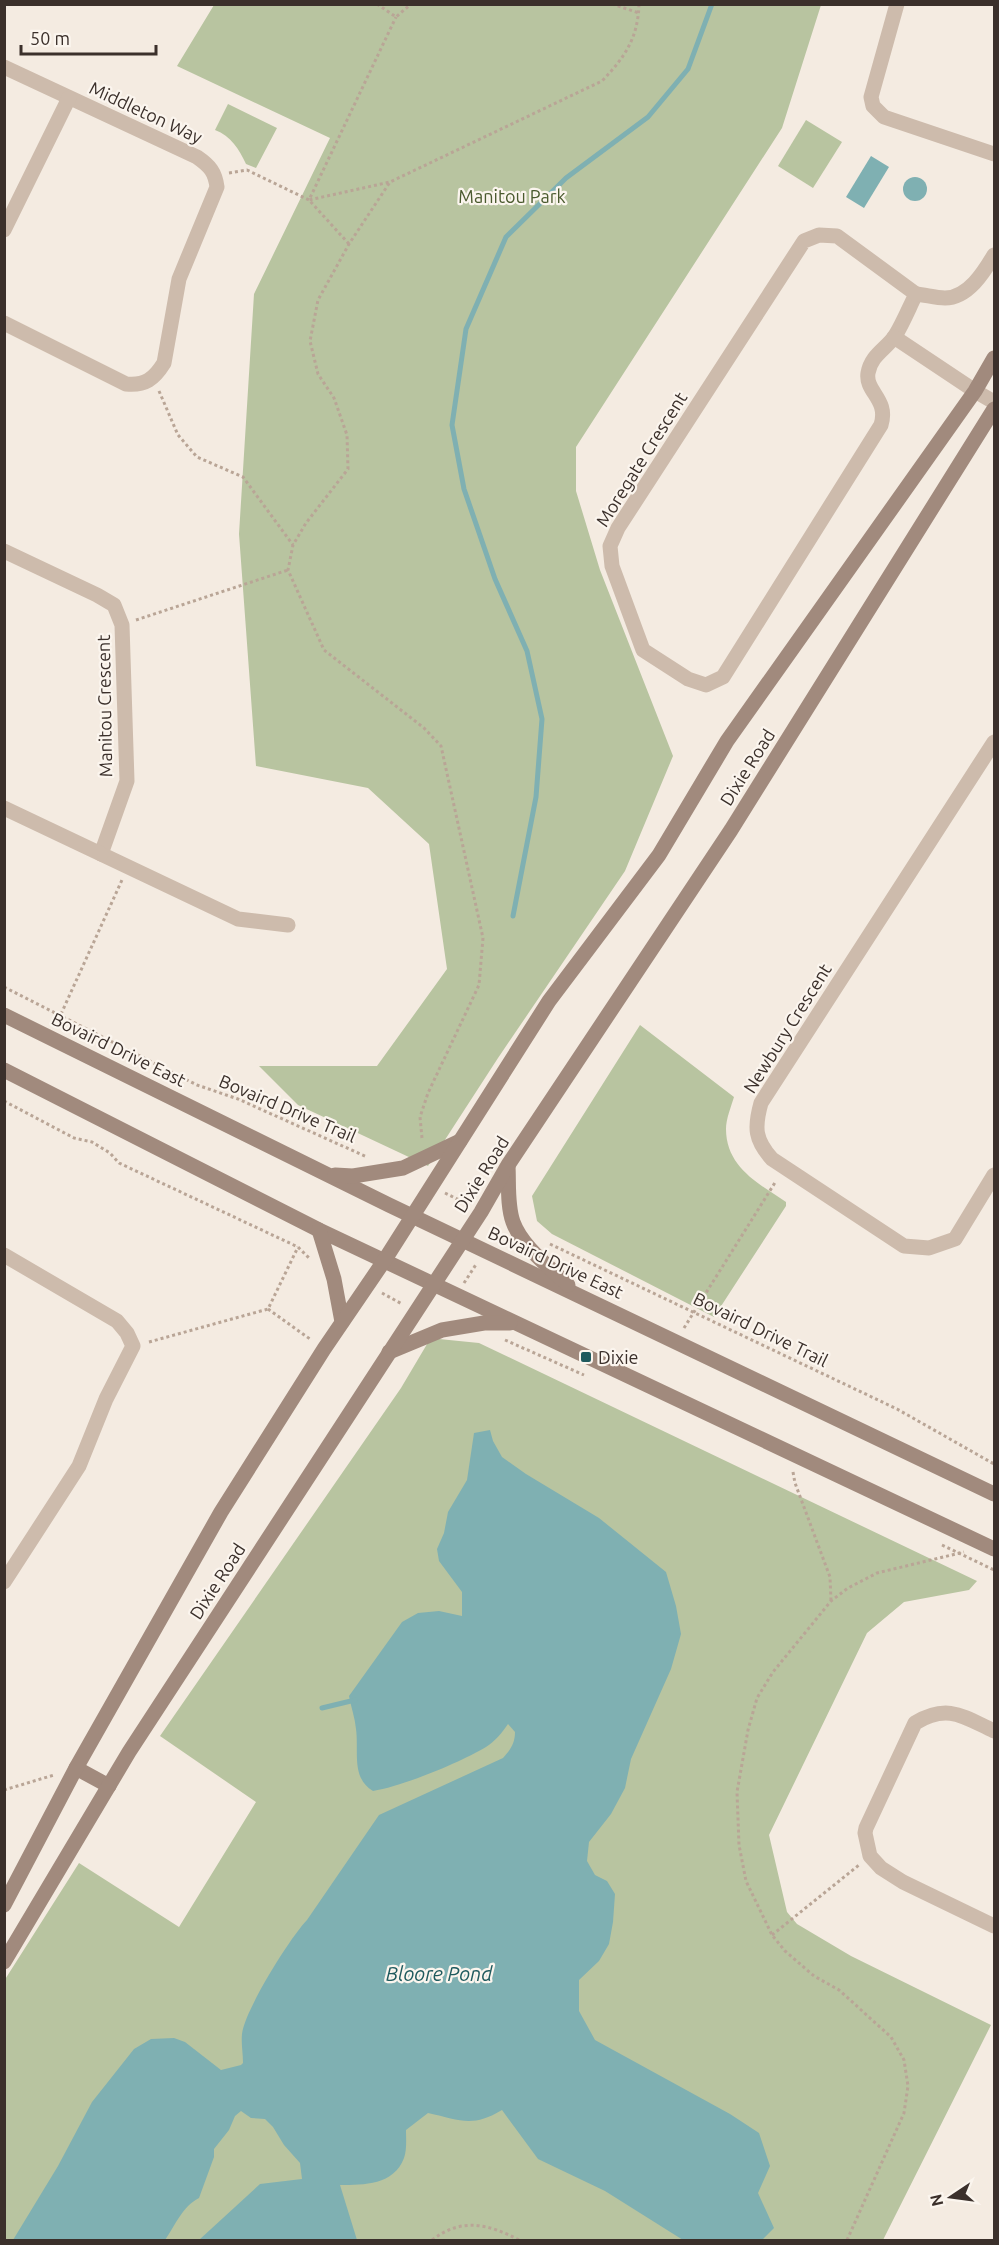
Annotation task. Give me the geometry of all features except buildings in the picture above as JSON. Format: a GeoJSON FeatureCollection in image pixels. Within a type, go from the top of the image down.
{"type":"FeatureCollection","features":[{"type":"Feature","properties":{"kind":"main road","name":"Dixie Road"},"geometry":{"type":"LineString","coordinates":[[4,1905],[76,1768],[221,1512],[324,1349],[384,1261],[549,1002],[659,855],[728,741],[975,391],[994,358]]}},
{"type":"Feature","properties":{"kind":"main road","name":"Dixie Road"},"geometry":{"type":"LineString","coordinates":[[4,1962],[109,1786],[481,1212],[508,1165],[731,830],[994,409]]}},
{"type":"Feature","properties":{"kind":"main road","name":"Bovaird Drive East"},"geometry":{"type":"LineString","coordinates":[[4,1015],[412,1216],[994,1494]]}},
{"type":"Feature","properties":{"kind":"main road"},"geometry":{"type":"LineString","coordinates":[[4,1070],[319,1230],[994,1549]]}},
{"type":"Feature","properties":{"kind":"main road"},"geometry":{"type":"LineString","coordinates":[[330,1175],[353,1176],[403,1168],[460,1141]]}},
{"type":"Feature","properties":{"kind":"main road"},"geometry":{"type":"LineString","coordinates":[[508,1165],[513,1223],[527,1245],[577,1294]]}},
{"type":"Feature","properties":{"kind":"main road"},"geometry":{"type":"LineString","coordinates":[[319,1230],[334,1279],[342,1322]]}},
{"type":"Feature","properties":{"kind":"main road"},"geometry":{"type":"LineString","coordinates":[[389,1352],[442,1330],[484,1323],[515,1323]]}},
{"type":"Feature","properties":{"kind":"main road"},"geometry":{"type":"LineString","coordinates":[[76,1768],[109,1786]]}},
{"type":"Feature","properties":{"kind":"street"},"geometry":{"type":"LineString","coordinates":[[897,4],[871,96],[873,106],[884,117],[994,154]]}},
{"type":"Feature","properties":{"kind":"street","name":"Middleton Way"},"geometry":{"type":"LineString","coordinates":[[4,67],[197,157],[209,165],[215,175]]}},
{"type":"Feature","properties":{"kind":"street","name":"Middleton Way"},"geometry":{"type":"LineString","coordinates":[[4,230],[69,98]]}},
{"type":"Feature","properties":{"kind":"street"},"geometry":{"type":"LineString","coordinates":[[4,323],[126,384],[136,385],[149,381],[164,363],[179,279],[214,197],[217,187],[215,175]]}},
{"type":"Feature","properties":{"kind":"street","name":"Moregate Crescent"},"geometry":{"type":"LineString","coordinates":[[916,294],[894,337],[872,359],[867,375],[884,414],[881,425],[723,677],[706,685],[688,679],[643,650],[612,566],[610,546],[618,528],[804,241],[819,235],[837,236],[916,294],[947,298],[961,294],[982,274],[994,255]]}},
{"type":"Feature","properties":{"kind":"street"},"geometry":{"type":"LineString","coordinates":[[894,337],[994,402]]}},
{"type":"Feature","properties":{"kind":"street","name":"Manitou Crescent"},"geometry":{"type":"LineString","coordinates":[[4,551],[114,605],[122,625],[128,781],[101,854]]}},
{"type":"Feature","properties":{"kind":"street","name":"Newbury Crescent"},"geometry":{"type":"LineString","coordinates":[[994,742],[760,1103],[755,1124],[761,1146],[772,1159],[904,1246],[929,1248],[955,1239],[994,1175]]}},
{"type":"Feature","properties":{"kind":"street"},"geometry":{"type":"LineString","coordinates":[[4,808],[238,919],[288,925]]}},
{"type":"Feature","properties":{"kind":"street"},"geometry":{"type":"LineString","coordinates":[[4,1255],[117,1321],[127,1333],[133,1346],[106,1399],[79,1466],[4,1582]]}},
{"type":"Feature","properties":{"kind":"street"},"geometry":{"type":"LineString","coordinates":[[994,1731],[958,1714],[949,1713],[933,1713],[915,1723],[865,1833],[870,1856],[880,1868],[903,1882],[994,1926]]}},
{"type":"Feature","properties":{"kind":"path"},"geometry":{"type":"LineString","coordinates":[[377,4],[396,17]]}},
{"type":"Feature","properties":{"kind":"path"},"geometry":{"type":"LineString","coordinates":[[309,200],[396,17],[411,4]]}},
{"type":"Feature","properties":{"kind":"path"},"geometry":{"type":"LineString","coordinates":[[612,4],[639,13]]}},
{"type":"Feature","properties":{"kind":"path"},"geometry":{"type":"LineString","coordinates":[[309,200],[390,182],[602,81],[621,61],[633,39],[639,4]]}},
{"type":"Feature","properties":{"kind":"path"},"geometry":{"type":"LineString","coordinates":[[215,175],[247,171],[309,200],[350,244]]}},
{"type":"Feature","properties":{"kind":"path"},"geometry":{"type":"LineString","coordinates":[[390,182],[350,244],[318,300],[310,341],[318,374],[334,398],[347,435],[348,469],[306,523],[293,544],[288,570],[324,650],[424,728],[441,746],[483,939],[479,985],[428,1093],[420,1117],[422,1138]]}},
{"type":"Feature","properties":{"kind":"path"},"geometry":{"type":"LineString","coordinates":[[149,381],[161,393],[178,435],[197,457],[243,477],[293,544]]}},
{"type":"Feature","properties":{"kind":"path"},"geometry":{"type":"LineString","coordinates":[[122,625],[288,570]]}},
{"type":"Feature","properties":{"kind":"path"},"geometry":{"type":"LineString","coordinates":[[61,1014],[128,868]]}},
{"type":"Feature","properties":{"kind":"path","name":"Bovaird Drive Trail"},"geometry":{"type":"LineString","coordinates":[[4,987],[197,1085],[238,1099],[375,1160]]}},
{"type":"Feature","properties":{"kind":"path"},"geometry":{"type":"LineString","coordinates":[[4,1101],[74,1138],[92,1142],[110,1153],[119,1162],[298,1247],[315,1263]]}},
{"type":"Feature","properties":{"kind":"path"},"geometry":{"type":"LineString","coordinates":[[676,1341],[785,1167]]}},
{"type":"Feature","properties":{"kind":"path"},"geometry":{"type":"LineString","coordinates":[[431,1185],[481,1212]]}},
{"type":"Feature","properties":{"kind":"path","name":"Bovaird Drive Trail"},"geometry":{"type":"LineString","coordinates":[[546,1242],[897,1409],[994,1464]]}},
{"type":"Feature","properties":{"kind":"path"},"geometry":{"type":"LineString","coordinates":[[133,1346],[268,1309],[298,1247]]}},
{"type":"Feature","properties":{"kind":"path"},"geometry":{"type":"LineString","coordinates":[[456,1295],[485,1250]]}},
{"type":"Feature","properties":{"kind":"path"},"geometry":{"type":"LineString","coordinates":[[367,1285],[415,1311]]}},
{"type":"Feature","properties":{"kind":"path"},"geometry":{"type":"LineString","coordinates":[[268,1309],[324,1349]]}},
{"type":"Feature","properties":{"kind":"path"},"geometry":{"type":"LineString","coordinates":[[496,1338],[590,1378]]}},
{"type":"Feature","properties":{"kind":"path"},"geometry":{"type":"LineString","coordinates":[[793,1469],[795,1483],[830,1577],[831,1601]]}},
{"type":"Feature","properties":{"kind":"path"},"geometry":{"type":"LineString","coordinates":[[847,2241],[904,2113],[908,2086],[904,2060],[891,2037],[839,1990],[814,1976],[784,1951],[772,1935],[747,1881],[736,1820],[737,1792],[748,1730],[757,1698],[773,1672],[831,1601],[848,1588],[877,1573],[961,1554],[978,1542]]}},
{"type":"Feature","properties":{"kind":"path"},"geometry":{"type":"LineString","coordinates":[[4,1790],[76,1768]]}},
{"type":"Feature","properties":{"kind":"path"},"geometry":{"type":"LineString","coordinates":[[772,1935],[870,1856]]}},
{"type":"Feature","properties":{"kind":"path"},"geometry":{"type":"LineString","coordinates":[[432,2241],[442,2232],[458,2226],[482,2225],[519,2241]]}},
{"type":"Feature","properties":{"kind":"green space","name":"Manitou Park"},"geometry":{"type":"Polygon","coordinates":[[[214,5],[821,5],[782,128],[576,447],[576,491],[600,570],[673,756],[625,871],[428,1166],[298,1105],[259,1066],[377,1066],[447,969],[429,844],[368,788],[256,766],[239,534],[254,294],[330,138],[177,66],[214,5]]]}},
{"type":"Feature","properties":{"kind":"green space"},"geometry":{"type":"Polygon","coordinates":[[[228,104],[277,128],[256,168],[246,164],[234,144],[215,130],[228,104]]]}},
{"type":"Feature","properties":{"kind":"green space"},"geometry":{"type":"Polygon","coordinates":[[[806,120],[842,142],[813,188],[778,166],[806,120]]]}},
{"type":"Feature","properties":{"kind":"green space"},"geometry":{"type":"Polygon","coordinates":[[[640,1025],[734,1097],[726,1129],[727,1142],[732,1154],[738,1164],[755,1181],[786,1202],[786,1206],[714,1317],[552,1234],[537,1221],[532,1196],[640,1025]]]}},
{"type":"Feature","properties":{"kind":"green space"},"geometry":{"type":"Polygon","coordinates":[[[433,1334],[439,1339],[479,1343],[977,1581],[969,1590],[904,1602],[867,1633],[769,1835],[787,1912],[797,1924],[851,1956],[991,2025],[883,2240],[5,2240],[4,1981],[79,1863],[179,1927],[256,1802],[160,1736],[401,1388],[433,1334]]]}},
{"type":"Feature","properties":{"kind":"water"},"geometry":{"type":"Polygon","coordinates":[[[871,156],[889,167],[864,208],[846,197],[871,156]]]}},
{"type":"Feature","properties":{"kind":"water"},"geometry":{"type":"Polygon","coordinates":[[[915,177],[924,180],[927,189],[924,198],[915,201],[906,198],[903,189],[906,180],[915,177]]]}},
{"type":"Feature","properties":{"kind":"water","name":"Bloore Pond"},"geometry":{"type":"Polygon","coordinates":[[[490,1430],[502,1457],[599,1518],[666,1572],[681,1634],[671,1669],[631,1759],[625,1788],[611,1814],[589,1842],[587,1861],[595,1875],[607,1881],[615,1894],[609,1944],[599,1961],[579,1980],[579,2011],[595,2040],[730,2114],[759,2133],[770,2166],[758,2193],[774,2228],[762,2240],[683,2240],[605,2191],[538,2159],[502,2110],[492,2116],[474,2121],[428,2113],[406,2130],[405,2155],[393,2174],[368,2184],[340,2185],[357,2240],[199,2240],[260,2184],[302,2179],[300,2163],[284,2145],[273,2127],[265,2119],[251,2118],[241,2111],[235,2116],[229,2130],[214,2149],[214,2157],[199,2198],[184,2211],[165,2240],[13,2240],[58,2166],[92,2102],[134,2049],[151,2039],[174,2038],[185,2042],[221,2070],[241,2065],[243,2063],[242,2034],[259,1992],[290,1942],[379,1815],[503,1758],[512,1746],[515,1732],[508,1724],[492,1742],[475,1753],[415,1779],[373,1791],[366,1786],[359,1772],[357,1738],[349,1696],[402,1622],[418,1613],[439,1611],[462,1616],[462,1592],[439,1561],[437,1549],[444,1533],[448,1512],[467,1480],[474,1433],[490,1430]]]}},
{"type":"Feature","properties":{"kind":"waterway"},"geometry":{"type":"LineString","coordinates":[[513,916],[536,797],[542,719],[527,651],[495,579],[464,489],[452,425],[466,329],[506,237],[566,178],[648,117],[688,69],[712,4]]}},
{"type":"Feature","properties":{"kind":"waterway"},"geometry":{"type":"LineString","coordinates":[[322,1708],[355,1700]]}},
{"type":"Feature","properties":{"kind":"place","name":"Dixie"},"geometry":{"type":"Point","coordinates":[586,1357]}}]}
